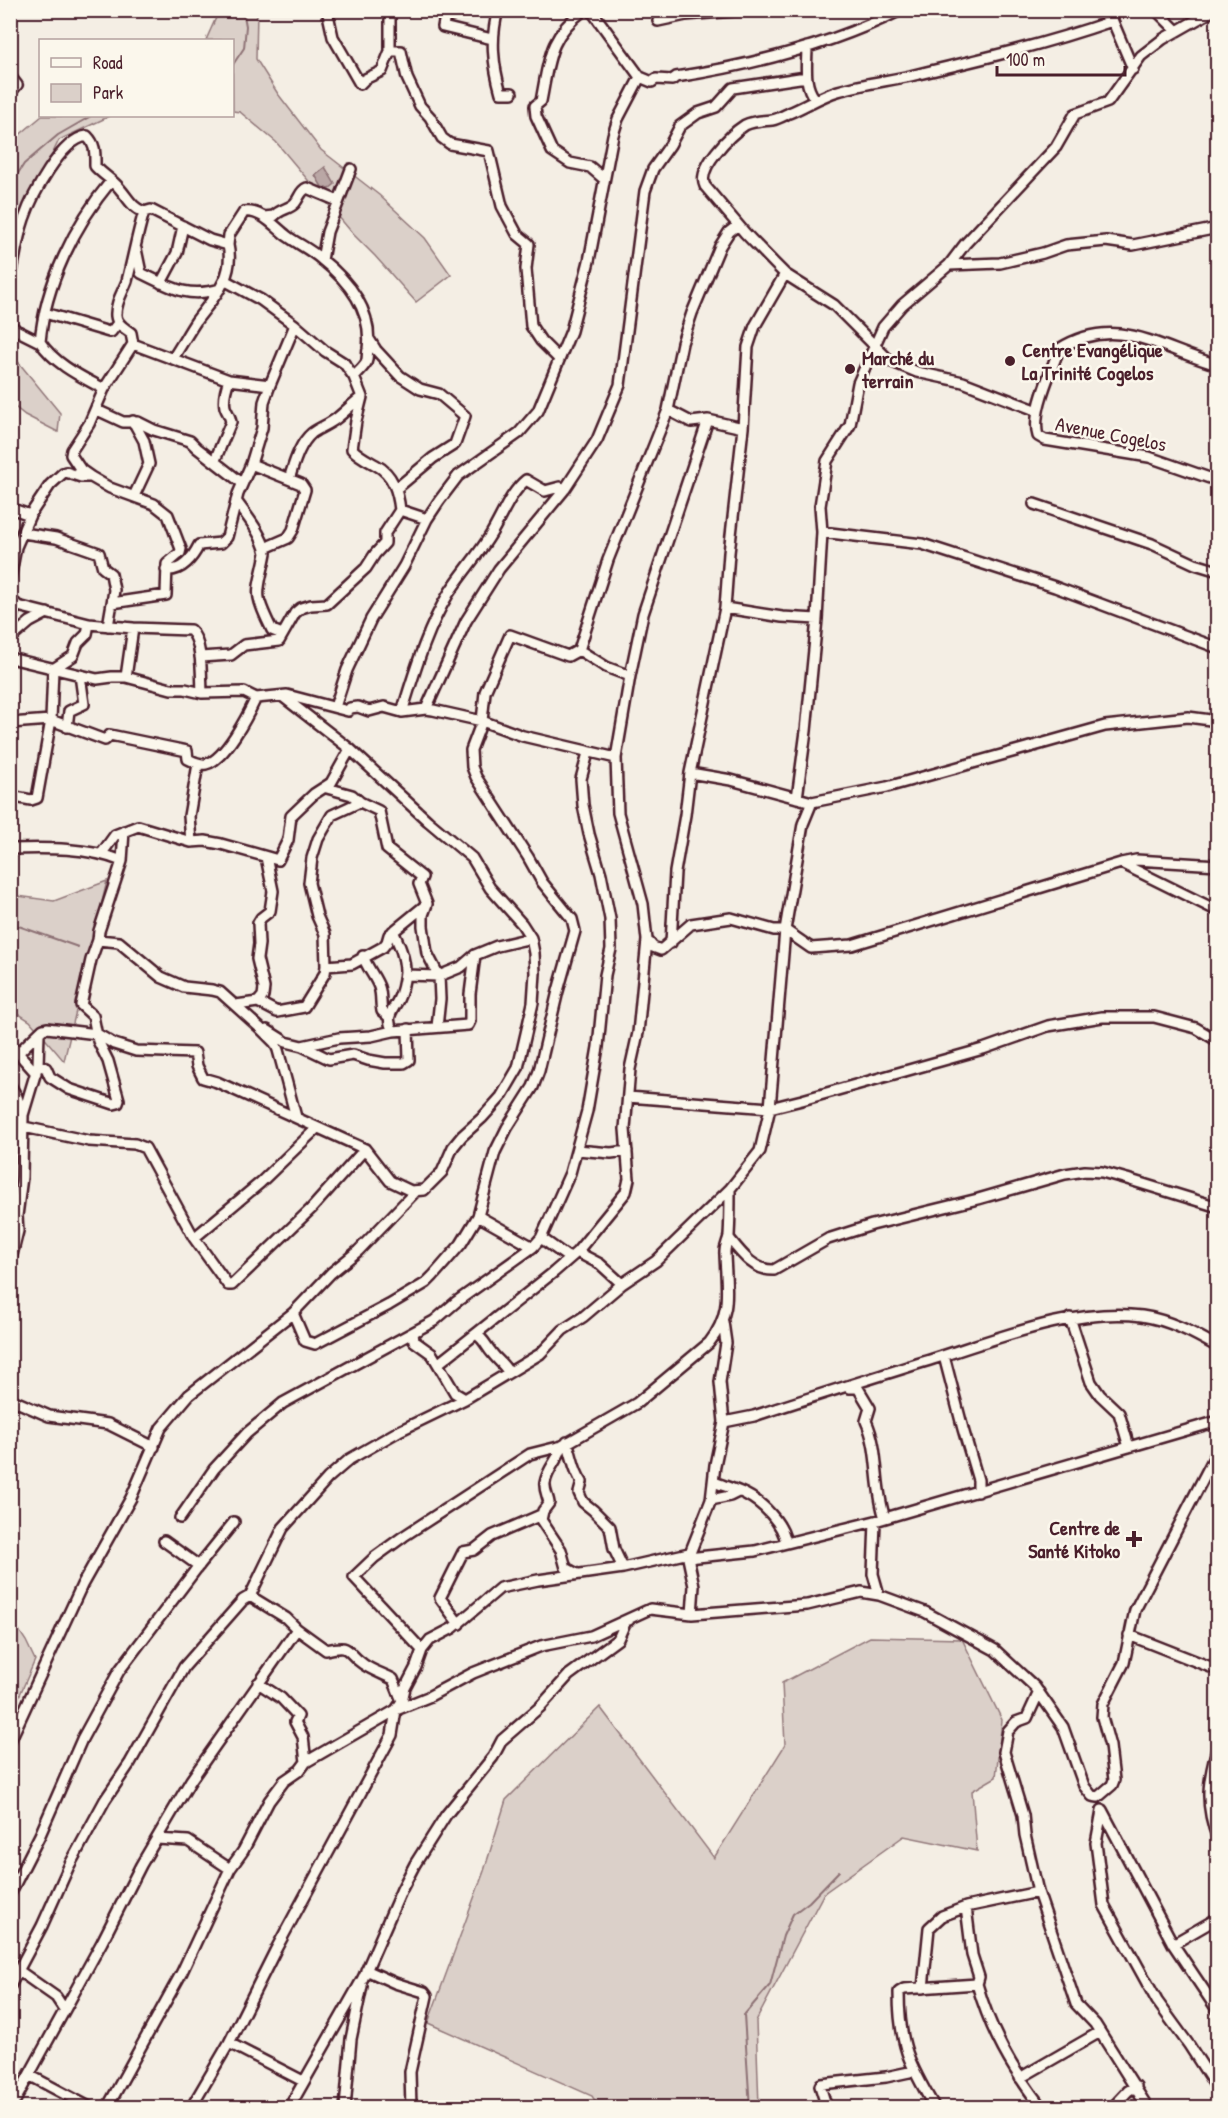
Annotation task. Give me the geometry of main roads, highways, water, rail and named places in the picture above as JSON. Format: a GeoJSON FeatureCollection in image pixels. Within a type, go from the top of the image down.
{"type":"FeatureCollection","features":[{"type":"Feature","properties":{"kind":"waterway"},"geometry":{"type":"LineString","coordinates":[[234,63],[244,48],[246,26],[243,10]]}},
{"type":"Feature","properties":{"kind":"waterway"},"geometry":{"type":"LineString","coordinates":[[10,186],[24,164],[58,135],[89,117]]}},
{"type":"Feature","properties":{"kind":"waterway"},"geometry":{"type":"LineString","coordinates":[[10,923],[78,947]]}},
{"type":"Feature","properties":{"kind":"waterway"},"geometry":{"type":"LineString","coordinates":[[750,2108],[744,2015],[770,1985],[783,1936],[793,1914],[809,1902],[839,1871]]}},
{"type":"Feature","properties":{"kind":"place","name":"Centre Evangélique La Trinité Cogelos"},"geometry":{"type":"Point","coordinates":[1010,361]}},
{"type":"Feature","properties":{"kind":"place","name":"Marché du terrain"},"geometry":{"type":"Point","coordinates":[850,369]}},
{"type":"Feature","properties":{"kind":"place","name":"Centre de Santé Kitoko"},"geometry":{"type":"Point","coordinates":[1134,1539]}}]}
